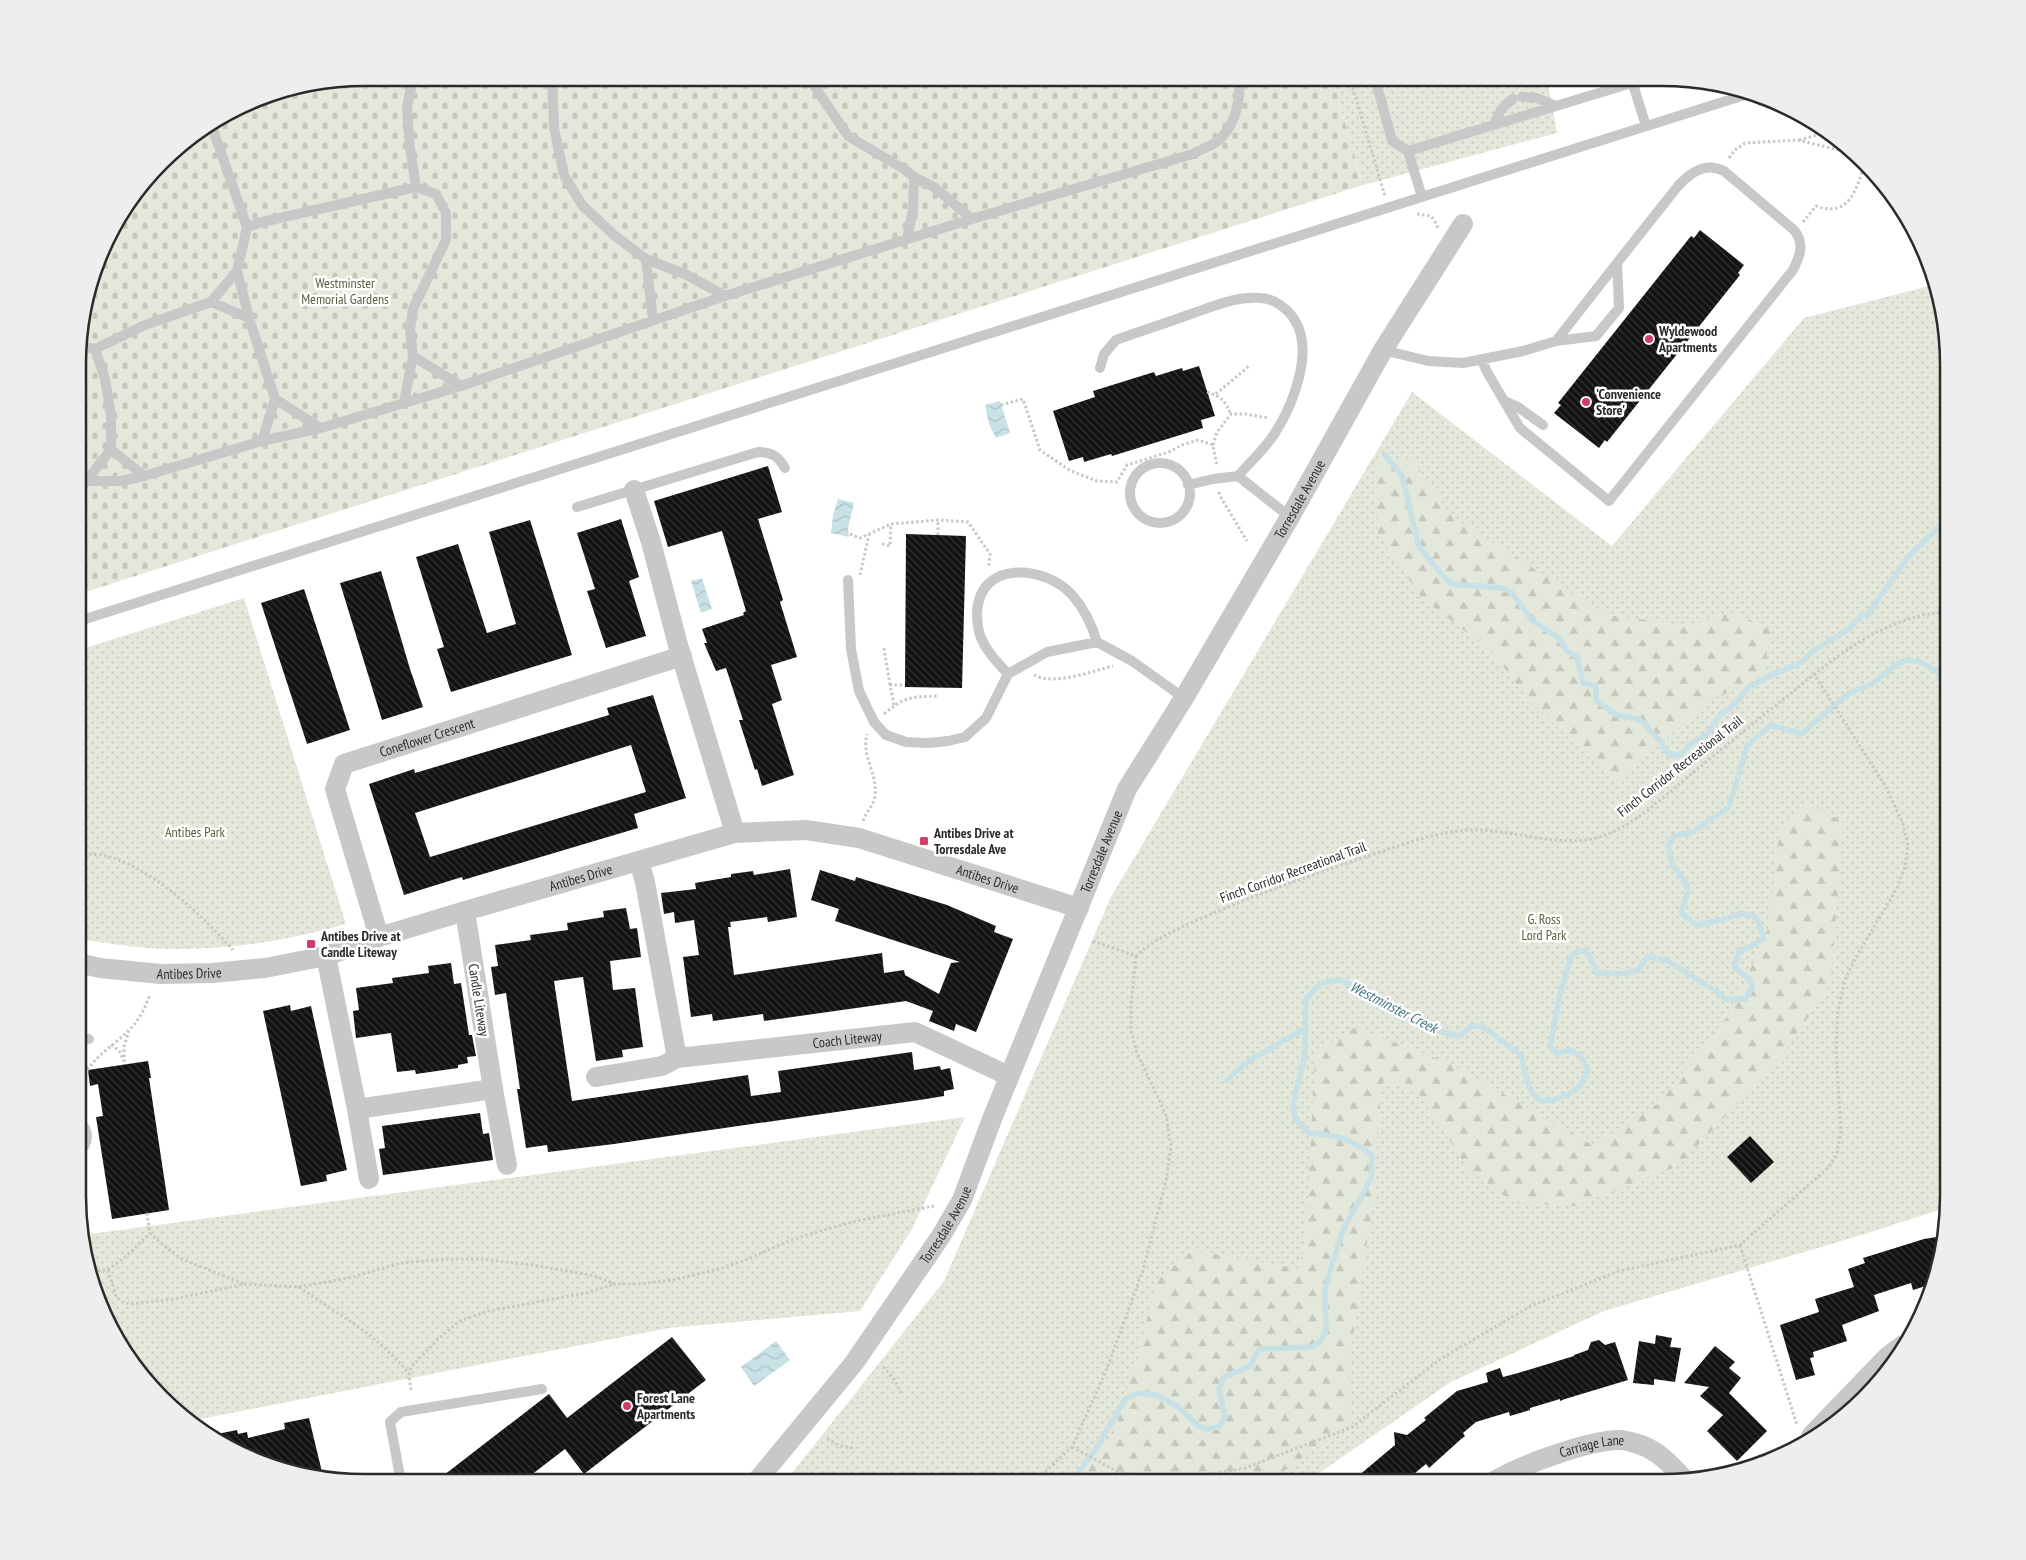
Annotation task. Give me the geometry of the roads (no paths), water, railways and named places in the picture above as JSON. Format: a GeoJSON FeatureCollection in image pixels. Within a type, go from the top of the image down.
{"type":"FeatureCollection","features":[{"type":"Feature","properties":{"kind":"street","name":"Torresdale Avenue"},"geometry":{"type":"LineString","coordinates":[[763,1474],[854,1364],[941,1236],[962,1200],[1009,1076],[1127,789],[1184,698],[1290,516],[1383,350],[1463,224]]}},
{"type":"Feature","properties":{"kind":"street"},"geometry":{"type":"LineString","coordinates":[[634,490],[651,542],[682,656],[735,833]]}},
{"type":"Feature","properties":{"kind":"street","name":"Coneflower Crescent"},"geometry":{"type":"LineString","coordinates":[[379,937],[335,789],[344,764],[682,656]]}},
{"type":"Feature","properties":{"kind":"street","name":"Antibes Drive"},"geometry":{"type":"LineString","coordinates":[[86,965],[162,974],[212,973],[264,968],[326,956],[379,937],[465,911],[735,833],[806,830],[859,838],[1079,908]]}},
{"type":"Feature","properties":{"kind":"street"},"geometry":{"type":"LineString","coordinates":[[639,861],[645,882],[677,1058]]}},
{"type":"Feature","properties":{"kind":"street","name":"Candle Liteway"},"geometry":{"type":"LineString","coordinates":[[465,911],[507,1165]]}},
{"type":"Feature","properties":{"kind":"street"},"geometry":{"type":"LineString","coordinates":[[326,956],[357,1109],[369,1180]]}},
{"type":"Feature","properties":{"kind":"street","name":"Coach Liteway"},"geometry":{"type":"LineString","coordinates":[[596,1077],[662,1066],[677,1058],[915,1032],[1009,1076]]}},
{"type":"Feature","properties":{"kind":"street"},"geometry":{"type":"LineString","coordinates":[[357,1109],[493,1089]]}},
{"type":"Feature","properties":{"kind":"street"},"geometry":{"type":"LineString","coordinates":[[1805,1432],[1889,1355]]}},
{"type":"Feature","properties":{"kind":"street","name":"Carriage Lane"},"geometry":{"type":"LineString","coordinates":[[1505,1474],[1584,1446],[1619,1440],[1640,1445],[1660,1454],[1679,1473]]}},
{"type":"Feature","properties":{"kind":"lane"},"geometry":{"type":"LineString","coordinates":[[411,86],[407,107],[410,148],[416,187]]}},
{"type":"Feature","properties":{"kind":"lane"},"geometry":{"type":"LineString","coordinates":[[552,86],[554,128],[564,175],[582,205],[614,236],[646,259],[687,275],[725,296]]}},
{"type":"Feature","properties":{"kind":"lane"},"geometry":{"type":"LineString","coordinates":[[814,86],[848,136],[904,169],[914,177],[934,187],[972,219]]}},
{"type":"Feature","properties":{"kind":"lane"},"geometry":{"type":"LineString","coordinates":[[86,481],[121,481],[144,476],[262,440],[320,428],[461,386],[725,296],[972,219],[1193,154],[1216,142],[1232,122],[1239,103],[1239,86]]}},
{"type":"Feature","properties":{"kind":"lane"},"geometry":{"type":"LineString","coordinates":[[1376,86],[1392,141],[1408,151],[1422,197]]}},
{"type":"Feature","properties":{"kind":"lane"},"geometry":{"type":"LineString","coordinates":[[1408,151],[1556,106],[1614,86]]}},
{"type":"Feature","properties":{"kind":"lane"},"geometry":{"type":"LineString","coordinates":[[1634,86],[1646,126]]}},
{"type":"Feature","properties":{"kind":"lane"},"geometry":{"type":"LineString","coordinates":[[86,619],[1738,97]]}},
{"type":"Feature","properties":{"kind":"lane"},"geometry":{"type":"LineString","coordinates":[[1494,125],[1499,112],[1505,104],[1518,98],[1537,98],[1556,106]]}},
{"type":"Feature","properties":{"kind":"lane"},"geometry":{"type":"LineString","coordinates":[[213,131],[247,227],[237,271],[248,318],[275,398],[262,440]]}},
{"type":"Feature","properties":{"kind":"lane"},"geometry":{"type":"LineString","coordinates":[[1482,360],[1520,428],[1609,500],[1793,270],[1799,258],[1801,244],[1799,236],[1724,171],[1716,167],[1707,166],[1688,175],[1678,186],[1556,341]]}},
{"type":"Feature","properties":{"kind":"lane"},"geometry":{"type":"LineString","coordinates":[[907,239],[913,210],[914,177]]}},
{"type":"Feature","properties":{"kind":"lane"},"geometry":{"type":"LineString","coordinates":[[247,227],[416,187],[436,194],[446,213],[446,240],[413,309],[410,330],[413,356],[404,402]]}},
{"type":"Feature","properties":{"kind":"lane"},"geometry":{"type":"LineString","coordinates":[[646,259],[653,320]]}},
{"type":"Feature","properties":{"kind":"lane"},"geometry":{"type":"LineString","coordinates":[[1383,350],[1441,362],[1463,363],[1556,341],[1596,336],[1619,308],[1617,263]]}},
{"type":"Feature","properties":{"kind":"lane"},"geometry":{"type":"LineString","coordinates":[[87,347],[95,349],[146,325],[211,302],[237,271]]}},
{"type":"Feature","properties":{"kind":"lane"},"geometry":{"type":"LineString","coordinates":[[1100,368],[1104,354],[1116,340],[1237,298],[1262,298],[1277,303],[1290,312],[1298,324],[1302,338],[1302,358],[1289,408],[1274,434],[1238,476]]}},
{"type":"Feature","properties":{"kind":"lane"},"geometry":{"type":"LineString","coordinates":[[211,302],[248,318]]}},
{"type":"Feature","properties":{"kind":"lane"},"geometry":{"type":"LineString","coordinates":[[86,478],[111,449],[111,415],[105,379],[95,349]]}},
{"type":"Feature","properties":{"kind":"lane"},"geometry":{"type":"LineString","coordinates":[[413,356],[461,386]]}},
{"type":"Feature","properties":{"kind":"lane"},"geometry":{"type":"LineString","coordinates":[[275,398],[320,428]]}},
{"type":"Feature","properties":{"kind":"lane"},"geometry":{"type":"LineString","coordinates":[[1504,401],[1518,407],[1543,425]]}},
{"type":"Feature","properties":{"kind":"lane"},"geometry":{"type":"LineString","coordinates":[[111,449],[144,476]]}},
{"type":"Feature","properties":{"kind":"lane"},"geometry":{"type":"LineString","coordinates":[[577,507],[758,452],[770,452],[780,459],[784,468]]}},
{"type":"Feature","properties":{"kind":"lane"},"geometry":{"type":"LineString","coordinates":[[1159,463],[1177,469],[1184,476],[1188,484],[1190,494],[1186,506],[1175,518],[1166,522],[1146,519],[1133,506],[1130,496],[1134,478],[1149,465],[1159,463]]}},
{"type":"Feature","properties":{"kind":"lane"},"geometry":{"type":"LineString","coordinates":[[1188,484],[1238,476],[1290,516]]}},
{"type":"Feature","properties":{"kind":"lane"},"geometry":{"type":"LineString","coordinates":[[1008,674],[991,655],[980,637],[977,618],[978,600],[990,582],[1001,575],[1015,571],[1038,573],[1056,582],[1072,595],[1090,618],[1097,642]]}},
{"type":"Feature","properties":{"kind":"lane"},"geometry":{"type":"LineString","coordinates":[[848,584],[851,648],[859,691],[874,722],[886,735],[906,742],[928,743],[965,737],[986,718],[1008,674],[1047,652],[1097,642],[1132,661],[1184,698]]}},
{"type":"Feature","properties":{"kind":"lane"},"geometry":{"type":"LineString","coordinates":[[400,1474],[390,1422],[401,1412],[542,1389]]}},
{"type":"Feature","properties":{"kind":"water"},"geometry":{"type":"Polygon","coordinates":[[[1000,401],[1010,433],[996,438],[989,424],[985,405],[1000,401]]]}},
{"type":"Feature","properties":{"kind":"water"},"geometry":{"type":"Polygon","coordinates":[[[838,499],[854,503],[848,528],[849,537],[831,533],[833,515],[838,499]]]}},
{"type":"Feature","properties":{"kind":"water"},"geometry":{"type":"Polygon","coordinates":[[[702,578],[712,609],[701,613],[691,581],[702,578]]]}},
{"type":"Feature","properties":{"kind":"water"},"geometry":{"type":"Polygon","coordinates":[[[776,1341],[790,1360],[754,1386],[741,1367],[776,1341]]]}},
{"type":"Feature","properties":{"kind":"waterway"},"geometry":{"type":"LineString","coordinates":[[1385,455],[1402,476],[1419,547],[1445,578],[1451,584],[1502,588],[1511,592],[1533,621],[1560,639],[1567,651],[1577,657],[1583,683],[1596,686],[1596,700],[1616,715],[1638,719],[1645,724],[1662,743],[1665,751],[1672,755],[1681,755],[1689,745],[1707,734],[1720,715],[1736,703],[1748,688],[1773,674],[1799,664],[1816,649],[1849,629],[1862,615],[1868,614],[1908,557],[1940,526]]}},
{"type":"Feature","properties":{"kind":"waterway","name":"Westminster Creek"},"geometry":{"type":"LineString","coordinates":[[1078,1474],[1097,1447],[1126,1398],[1139,1393],[1156,1395],[1177,1406],[1199,1426],[1207,1429],[1219,1427],[1225,1417],[1219,1389],[1224,1377],[1251,1366],[1255,1355],[1261,1349],[1312,1347],[1321,1341],[1326,1330],[1325,1290],[1330,1271],[1343,1230],[1371,1179],[1372,1155],[1356,1144],[1342,1138],[1309,1133],[1295,1119],[1293,1105],[1305,1054],[1306,999],[1321,983],[1340,980],[1384,999],[1435,1030],[1460,1036],[1471,1026],[1482,1026],[1521,1055],[1528,1084],[1537,1098],[1547,1101],[1567,1095],[1578,1088],[1588,1070],[1580,1055],[1569,1050],[1557,1054],[1550,1046],[1560,994],[1571,957],[1575,953],[1586,950],[1597,973],[1620,974],[1637,971],[1648,956],[1668,961],[1726,999],[1746,999],[1752,986],[1749,979],[1734,967],[1740,950],[1750,947],[1764,938],[1756,917],[1742,913],[1722,920],[1696,925],[1681,912],[1688,891],[1686,883],[1673,866],[1668,846],[1674,836],[1693,832],[1729,807],[1747,746],[1771,725],[1801,734],[1848,694],[1872,684],[1896,665],[1906,660],[1921,662],[1938,673],[1940,678]]}},
{"type":"Feature","properties":{"kind":"waterway"},"geometry":{"type":"LineString","coordinates":[[1227,1080],[1247,1062],[1306,1028]]}},
{"type":"Feature","properties":{"kind":"place","name":"Wyldewood Apartments"},"geometry":{"type":"Point","coordinates":[1649,339]}},
{"type":"Feature","properties":{"kind":"place","name":"'Convenience Store'"},"geometry":{"type":"Point","coordinates":[1586,402]}},
{"type":"Feature","properties":{"kind":"place","name":"Antibes Drive at Torresdale Ave"},"geometry":{"type":"Point","coordinates":[924,841]}},
{"type":"Feature","properties":{"kind":"place","name":"Antibes Drive at Candle Liteway"},"geometry":{"type":"Point","coordinates":[311,944]}},
{"type":"Feature","properties":{"kind":"place","name":"Forest Lane Apartments"},"geometry":{"type":"Point","coordinates":[627,1406]}},
{"type":"Feature","properties":{"kind":"park label","name":"Westminster Memorial Gardens"},"geometry":{"type":"Point","coordinates":[345,292]}},
{"type":"Feature","properties":{"kind":"park label","name":"Antibes Park"},"geometry":{"type":"Point","coordinates":[195,832]}},
{"type":"Feature","properties":{"kind":"park label","name":"G. Ross Lord Park"},"geometry":{"type":"Point","coordinates":[1544,928]}}]}
